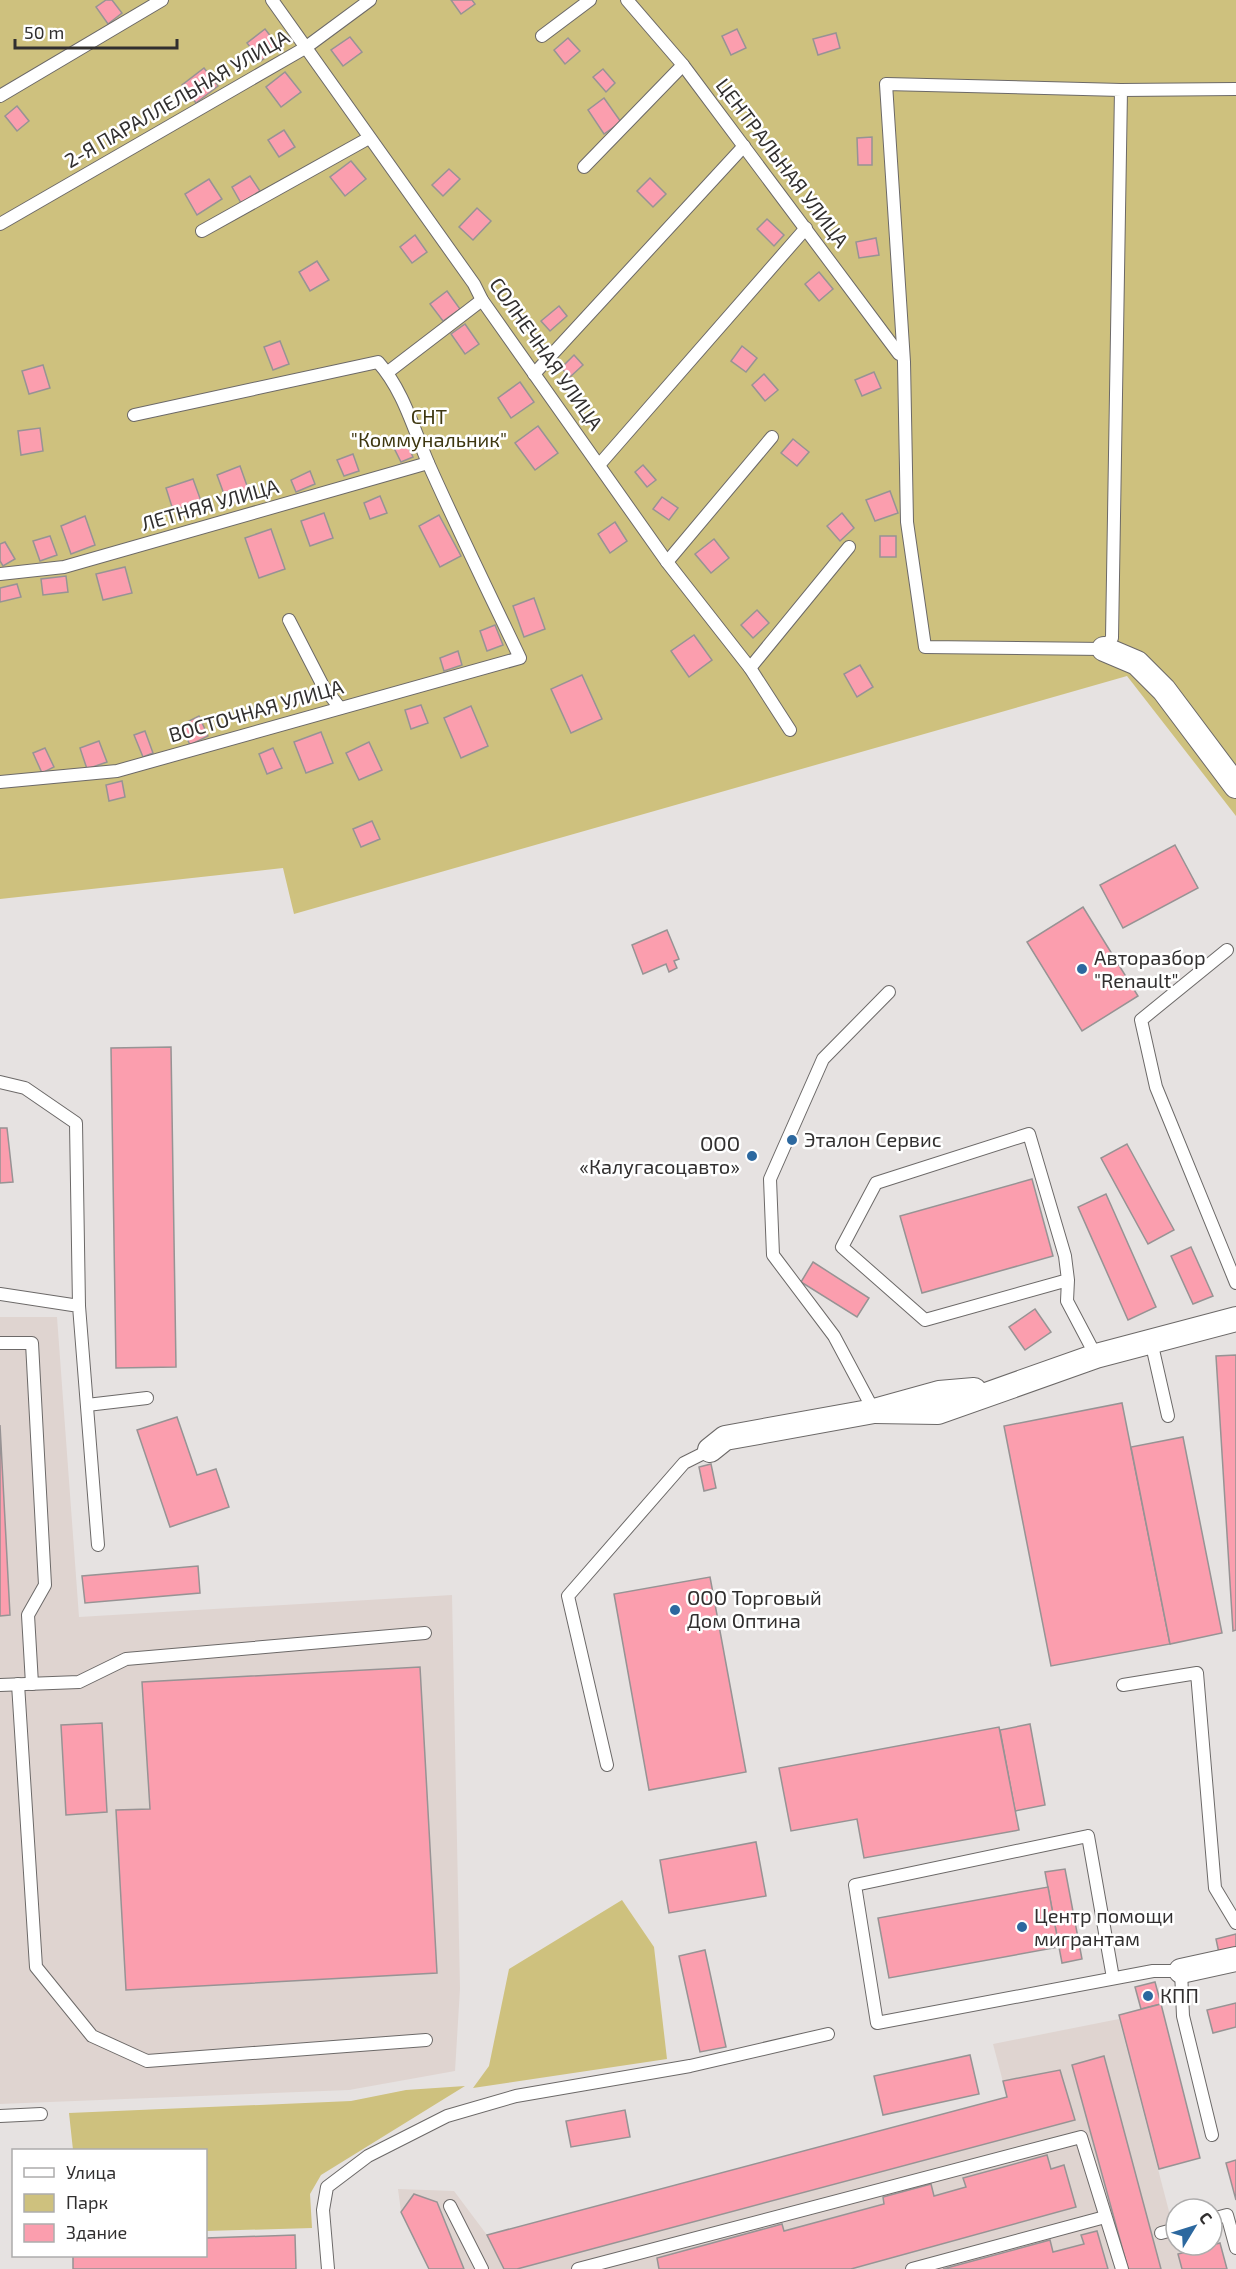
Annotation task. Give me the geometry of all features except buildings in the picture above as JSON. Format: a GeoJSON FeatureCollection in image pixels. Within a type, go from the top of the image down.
{"type":"FeatureCollection","features":[{"type":"Feature","properties":{"kind":"street"},"geometry":{"type":"LineString","coordinates":[[1104,649],[1137,663],[1164,690],[1236,786]]}},
{"type":"Feature","properties":{"kind":"street"},"geometry":{"type":"LineString","coordinates":[[710,1450],[725,1438],[874,1411],[939,1412],[1096,1356],[1236,1319]]}},
{"type":"Feature","properties":{"kind":"street"},"geometry":{"type":"LineString","coordinates":[[1181,1971],[1236,1959]]}},
{"type":"Feature","properties":{"kind":"lane"},"geometry":{"type":"LineString","coordinates":[[0,96],[162,0]]}},
{"type":"Feature","properties":{"kind":"lane","name":"СОЛНЕЧНАЯ УЛИЦА"},"geometry":{"type":"LineString","coordinates":[[272,0],[474,284],[482,300],[667,562],[750,668],[790,730]]}},
{"type":"Feature","properties":{"kind":"lane","name":"2-Я ПАРАЛЛЕЛЬНАЯ УЛИЦА"},"geometry":{"type":"LineString","coordinates":[[0,224],[304,48],[370,0]]}},
{"type":"Feature","properties":{"kind":"lane"},"geometry":{"type":"LineString","coordinates":[[542,36],[590,0]]}},
{"type":"Feature","properties":{"kind":"lane","name":"ЦЕНТРАЛЬНАЯ УЛИЦА"},"geometry":{"type":"LineString","coordinates":[[627,0],[683,65],[899,354]]}},
{"type":"Feature","properties":{"kind":"lane"},"geometry":{"type":"LineString","coordinates":[[584,167],[683,65]]}},
{"type":"Feature","properties":{"kind":"lane"},"geometry":{"type":"LineString","coordinates":[[1121,90],[1112,638],[1104,649],[925,647],[907,522],[904,362],[886,84],[1121,90],[1236,89]]}},
{"type":"Feature","properties":{"kind":"lane"},"geometry":{"type":"LineString","coordinates":[[201,231],[369,138]]}},
{"type":"Feature","properties":{"kind":"lane"},"geometry":{"type":"LineString","coordinates":[[534,374],[744,146]]}},
{"type":"Feature","properties":{"kind":"lane"},"geometry":{"type":"LineString","coordinates":[[599,465],[806,228]]}},
{"type":"Feature","properties":{"kind":"lane"},"geometry":{"type":"LineString","coordinates":[[388,372],[482,300]]}},
{"type":"Feature","properties":{"kind":"lane"},"geometry":{"type":"LineString","coordinates":[[134,415],[378,362],[388,372],[428,463]]}},
{"type":"Feature","properties":{"kind":"lane"},"geometry":{"type":"LineString","coordinates":[[667,562],[772,437]]}},
{"type":"Feature","properties":{"kind":"lane","name":"ЛЕТНЯЯ УЛИЦА"},"geometry":{"type":"LineString","coordinates":[[0,574],[64,567],[428,463]]}},
{"type":"Feature","properties":{"kind":"lane","name":"ВОСТОЧНАЯ УЛИЦА"},"geometry":{"type":"LineString","coordinates":[[0,782],[117,771],[520,658],[428,463]]}},
{"type":"Feature","properties":{"kind":"lane"},"geometry":{"type":"LineString","coordinates":[[750,668],[849,547]]}},
{"type":"Feature","properties":{"kind":"lane"},"geometry":{"type":"LineString","coordinates":[[289,620],[323,686],[340,708]]}},
{"type":"Feature","properties":{"kind":"lane"},"geometry":{"type":"LineString","coordinates":[[1227,950],[1141,1020],[1156,1087],[1236,1283]]}},
{"type":"Feature","properties":{"kind":"lane"},"geometry":{"type":"LineString","coordinates":[[874,1411],[834,1336],[773,1255],[770,1179],[823,1059],[889,992]]}},
{"type":"Feature","properties":{"kind":"lane"},"geometry":{"type":"LineString","coordinates":[[0,1082],[25,1088],[76,1123],[79,1306],[98,1545]]}},
{"type":"Feature","properties":{"kind":"lane"},"geometry":{"type":"LineString","coordinates":[[1068,1280],[925,1320],[842,1247],[876,1183],[1029,1134],[1065,1256],[1068,1280],[1067,1301],[1096,1356]]}},
{"type":"Feature","properties":{"kind":"lane"},"geometry":{"type":"LineString","coordinates":[[0,1294],[79,1306]]}},
{"type":"Feature","properties":{"kind":"lane"},"geometry":{"type":"LineString","coordinates":[[1151,1341],[1168,1416]]}},
{"type":"Feature","properties":{"kind":"lane"},"geometry":{"type":"LineString","coordinates":[[0,1343],[32,1342],[45,1585],[28,1615],[32,1684]]}},
{"type":"Feature","properties":{"kind":"lane"},"geometry":{"type":"LineString","coordinates":[[87,1405],[147,1398]]}},
{"type":"Feature","properties":{"kind":"lane"},"geometry":{"type":"LineString","coordinates":[[607,1765],[568,1596],[684,1464],[710,1450]]}},
{"type":"Feature","properties":{"kind":"lane"},"geometry":{"type":"LineString","coordinates":[[0,1685],[79,1682],[126,1659],[425,1633]]}},
{"type":"Feature","properties":{"kind":"lane"},"geometry":{"type":"LineString","coordinates":[[1123,1685],[1197,1673],[1215,1888],[1236,1923]]}},
{"type":"Feature","properties":{"kind":"lane"},"geometry":{"type":"LineString","coordinates":[[18,1684],[36,1967],[92,2036],[147,2061],[426,2040]]}},
{"type":"Feature","properties":{"kind":"lane"},"geometry":{"type":"LineString","coordinates":[[1113,1978],[1088,1836],[855,1885],[877,2023],[1153,1971],[1181,1971],[1183,2016],[1212,2135]]}},
{"type":"Feature","properties":{"kind":"lane"},"geometry":{"type":"LineString","coordinates":[[328,2269],[323,2210],[327,2187],[368,2156],[447,2116],[516,2096],[690,2066],[828,2034]]}},
{"type":"Feature","properties":{"kind":"lane"},"geometry":{"type":"LineString","coordinates":[[0,2116],[40,2114]]}},
{"type":"Feature","properties":{"kind":"lane"},"geometry":{"type":"LineString","coordinates":[[578,2269],[1081,2137],[1122,2269]]}},
{"type":"Feature","properties":{"kind":"lane"},"geometry":{"type":"LineString","coordinates":[[450,2206],[482,2269]]}},
{"type":"Feature","properties":{"kind":"lane"},"geometry":{"type":"LineString","coordinates":[[1224,2216],[1227,2215],[1236,2247]]}},
{"type":"Feature","properties":{"kind":"lane"},"geometry":{"type":"LineString","coordinates":[[912,2269],[1105,2217]]}},
{"type":"Feature","properties":{"kind":"shaded area"},"geometry":{"type":"Polygon","coordinates":[[[0,1317],[57,1317],[79,1617],[452,1595],[460,1989],[455,2071],[349,2090],[0,2104],[0,1317]]]}},
{"type":"Feature","properties":{"kind":"shaded area"},"geometry":{"type":"Polygon","coordinates":[[[1119,2019],[1165,2197],[1164,2257],[1181,2257],[1184,2269],[429,2269],[401,2212],[398,2189],[454,2191],[487,2235],[1007,2097],[993,2044],[1119,2019]]]}},
{"type":"Feature","properties":{"kind":"green space","name":"СНТ \"Коммунальник\""},"geometry":{"type":"Polygon","coordinates":[[[0,0],[1236,0],[1236,816],[1127,676],[294,914],[283,868],[0,899],[0,0]]]}},
{"type":"Feature","properties":{"kind":"green space"},"geometry":{"type":"Polygon","coordinates":[[[622,1900],[654,1947],[667,2059],[473,2088],[489,2066],[509,1969],[622,1900]]]}},
{"type":"Feature","properties":{"kind":"green space"},"geometry":{"type":"Polygon","coordinates":[[[465,2086],[321,2175],[310,2194],[312,2228],[207,2231],[207,2149],[73,2149],[69,2113],[351,2101],[406,2090],[465,2086]]]}},
{"type":"Feature","properties":{"kind":"place","name":"Авторазбор \"Renault\""},"geometry":{"type":"Point","coordinates":[1082,969]}},
{"type":"Feature","properties":{"kind":"place","name":"Эталон Сервис"},"geometry":{"type":"Point","coordinates":[792,1140]}},
{"type":"Feature","properties":{"kind":"place","name":"ООО «Калугасоцавто»"},"geometry":{"type":"Point","coordinates":[752,1156]}},
{"type":"Feature","properties":{"kind":"place","name":"ООО Торговый Дом Оптина"},"geometry":{"type":"Point","coordinates":[675,1610]}},
{"type":"Feature","properties":{"kind":"place","name":"Центр помощи мигрантам"},"geometry":{"type":"Point","coordinates":[1022,1927]}},
{"type":"Feature","properties":{"kind":"place","name":"КПП"},"geometry":{"type":"Point","coordinates":[1148,1996]}}]}
